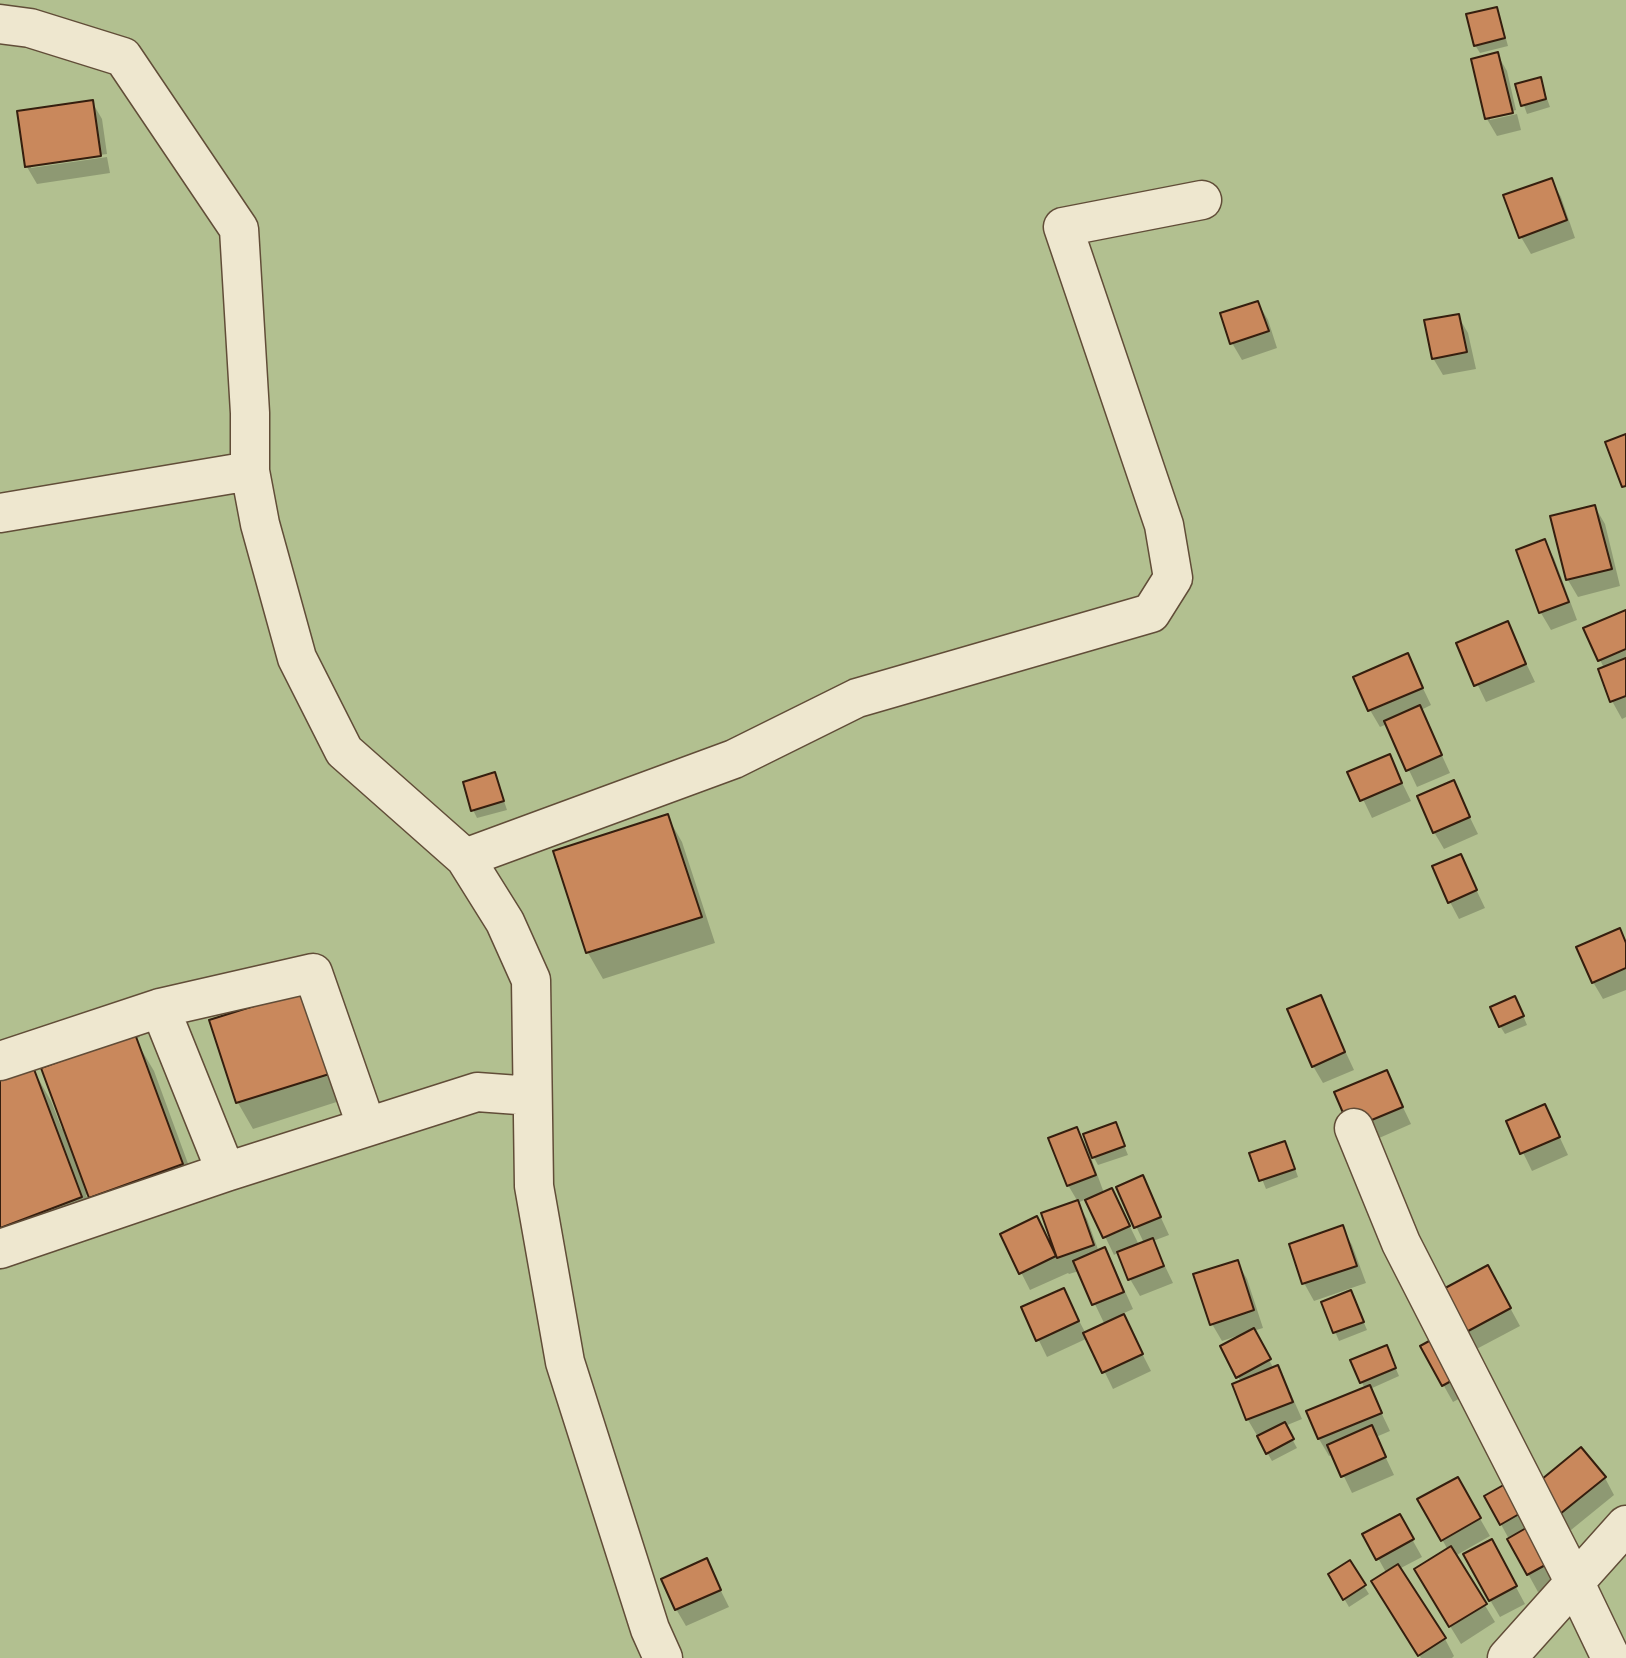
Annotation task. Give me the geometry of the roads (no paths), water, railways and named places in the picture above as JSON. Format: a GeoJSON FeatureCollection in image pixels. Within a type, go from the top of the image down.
{"type":"FeatureCollection","features":[{"type":"Feature","properties":{"kind":"street"},"geometry":{"type":"LineString","coordinates":[[0,24],[30,28],[123,57],[239,229],[250,413],[250,471],[260,524],[297,658],[344,751],[465,858],[505,922],[531,980],[534,1186],[565,1362],[650,1629],[663,1658]]}},
{"type":"Feature","properties":{"kind":"street"},"geometry":{"type":"LineString","coordinates":[[465,858],[734,759],[857,698],[1151,612],[1173,578],[1164,525],[1063,227],[1202,200]]}},
{"type":"Feature","properties":{"kind":"street"},"geometry":{"type":"LineString","coordinates":[[0,513],[250,471]]}},
{"type":"Feature","properties":{"kind":"street"},"geometry":{"type":"LineString","coordinates":[[0,1061],[160,1008],[313,974],[366,1125]]}},
{"type":"Feature","properties":{"kind":"street"},"geometry":{"type":"LineString","coordinates":[[160,1008],[226,1172]]}},
{"type":"Feature","properties":{"kind":"street"},"geometry":{"type":"LineString","coordinates":[[0,1249],[366,1125],[477,1092],[532,1096]]}},
{"type":"Feature","properties":{"kind":"street"},"geometry":{"type":"LineString","coordinates":[[1354,1128],[1401,1243],[1611,1658]]}},
{"type":"Feature","properties":{"kind":"street"},"geometry":{"type":"LineString","coordinates":[[1507,1658],[1626,1525]]}}]}
